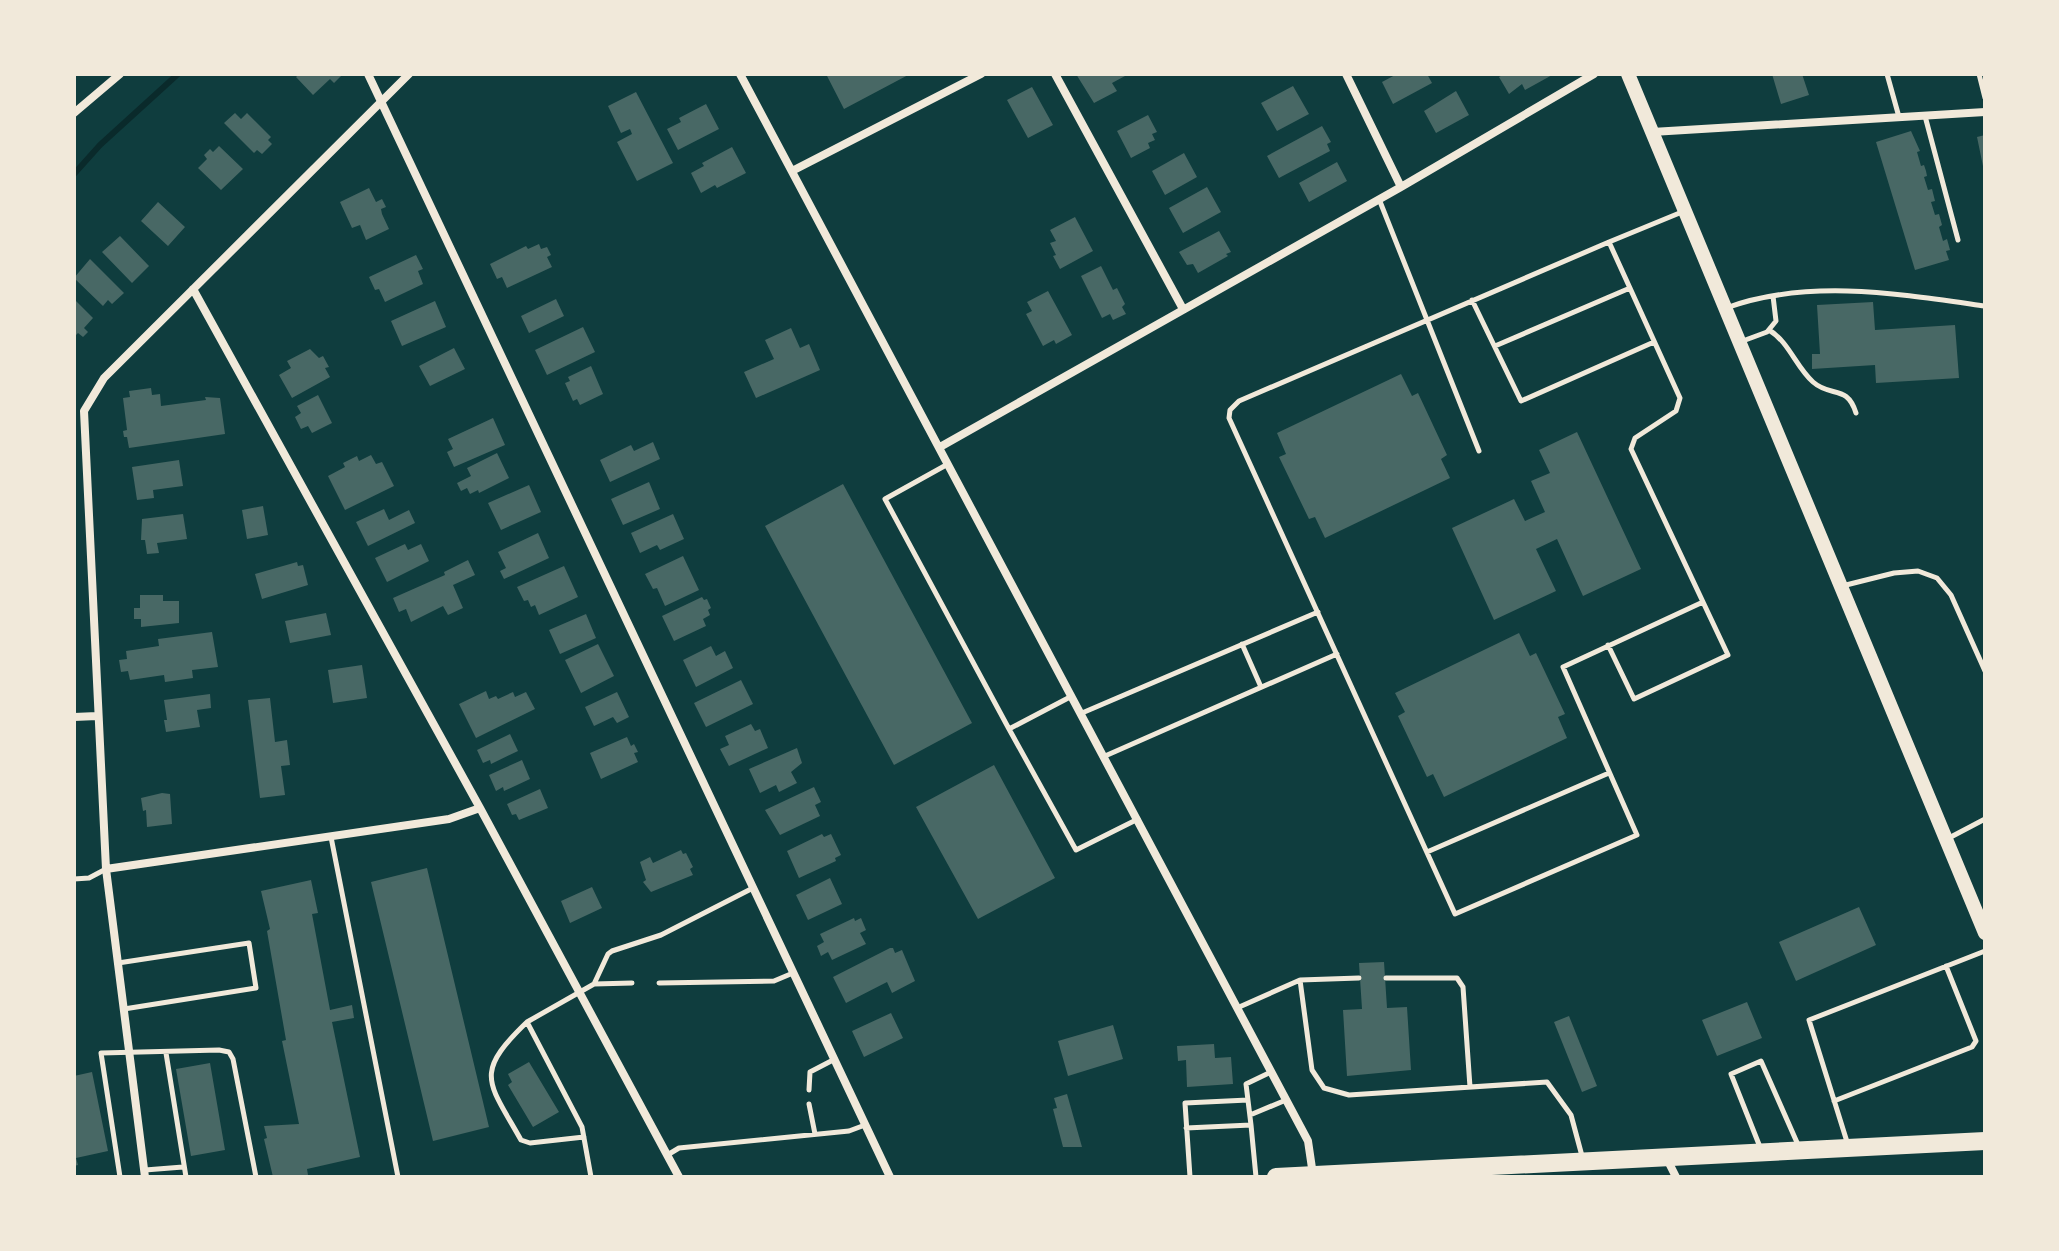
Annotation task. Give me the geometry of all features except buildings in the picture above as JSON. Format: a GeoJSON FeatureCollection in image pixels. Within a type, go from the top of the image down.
{"type":"FeatureCollection","features":[{"type":"Feature","properties":{"kind":"main road"},"geometry":{"type":"LineString","coordinates":[[1276,1177],[1416,1174],[1584,1161],[1985,1141]]}},
{"type":"Feature","properties":{"kind":"street"},"geometry":{"type":"LineString","coordinates":[[74,113],[120,74]]}},
{"type":"Feature","properties":{"kind":"street"},"geometry":{"type":"LineString","coordinates":[[368,74],[890,1177]]}},
{"type":"Feature","properties":{"kind":"street"},"geometry":{"type":"LineString","coordinates":[[144,1174],[106,869],[84,411],[104,378],[409,74]]}},
{"type":"Feature","properties":{"kind":"street"},"geometry":{"type":"LineString","coordinates":[[740,74],[1308,1141],[1313,1176]]}},
{"type":"Feature","properties":{"kind":"street"},"geometry":{"type":"LineString","coordinates":[[792,171],[981,74]]}},
{"type":"Feature","properties":{"kind":"street"},"geometry":{"type":"LineString","coordinates":[[1055,74],[1183,309]]}},
{"type":"Feature","properties":{"kind":"street"},"geometry":{"type":"LineString","coordinates":[[1346,74],[1401,187]]}},
{"type":"Feature","properties":{"kind":"street"},"geometry":{"type":"LineString","coordinates":[[940,447],[1401,187],[1594,74]]}},
{"type":"Feature","properties":{"kind":"street"},"geometry":{"type":"LineString","coordinates":[[1628,74],[1985,933]]}},
{"type":"Feature","properties":{"kind":"street"},"geometry":{"type":"LineString","coordinates":[[1652,132],[1985,112]]}},
{"type":"Feature","properties":{"kind":"street"},"geometry":{"type":"LineString","coordinates":[[193,289],[580,990],[679,1177]]}},
{"type":"Feature","properties":{"kind":"street"},"geometry":{"type":"LineString","coordinates":[[74,442],[85,441]]}},
{"type":"Feature","properties":{"kind":"street"},"geometry":{"type":"LineString","coordinates":[[74,717],[97,716]]}},
{"type":"Feature","properties":{"kind":"street"},"geometry":{"type":"LineString","coordinates":[[106,869],[449,819],[480,808]]}},
{"type":"Feature","properties":{"kind":"street"},"geometry":{"type":"LineString","coordinates":[[1666,1157],[1676,1177]]}},
{"type":"Feature","properties":{"kind":"lane"},"geometry":{"type":"LineString","coordinates":[[1887,74],[1899,117]]}},
{"type":"Feature","properties":{"kind":"lane"},"geometry":{"type":"LineString","coordinates":[[1979,74],[1985,98]]}},
{"type":"Feature","properties":{"kind":"lane"},"geometry":{"type":"LineString","coordinates":[[1924,115],[1958,240]]}},
{"type":"Feature","properties":{"kind":"lane"},"geometry":{"type":"LineString","coordinates":[[1379,199],[1479,451]]}},
{"type":"Feature","properties":{"kind":"lane"},"geometry":{"type":"LineString","coordinates":[[1685,211],[1239,401],[1230,410],[1229,418],[1455,914],[1637,835],[1563,667],[1703,602]]}},
{"type":"Feature","properties":{"kind":"lane"},"geometry":{"type":"LineString","coordinates":[[1608,645],[1634,699],[1728,655],[1631,449],[1635,438],[1676,411],[1680,398],[1609,242]]}},
{"type":"Feature","properties":{"kind":"lane"},"geometry":{"type":"LineString","coordinates":[[1495,346],[1630,288]]}},
{"type":"Feature","properties":{"kind":"lane"},"geometry":{"type":"LineString","coordinates":[[1725,308],[1773,296],[1848,292],[1985,306]]}},
{"type":"Feature","properties":{"kind":"lane"},"geometry":{"type":"LineString","coordinates":[[1739,342],[1769,330],[1776,321],[1773,296]]}},
{"type":"Feature","properties":{"kind":"lane"},"geometry":{"type":"LineString","coordinates":[[1472,300],[1521,401],[1654,342]]}},
{"type":"Feature","properties":{"kind":"lane"},"geometry":{"type":"LineString","coordinates":[[1769,330],[1778,335],[1812,382],[1823,389],[1838,391],[1852,400],[1856,413]]}},
{"type":"Feature","properties":{"kind":"lane"},"geometry":{"type":"LineString","coordinates":[[949,464],[885,499],[1076,850],[1138,819]]}},
{"type":"Feature","properties":{"kind":"lane"},"geometry":{"type":"LineString","coordinates":[[1841,586],[1894,573],[1918,571],[1937,578],[1951,595],[1985,671]]}},
{"type":"Feature","properties":{"kind":"lane"},"geometry":{"type":"LineString","coordinates":[[1082,713],[1318,612]]}},
{"type":"Feature","properties":{"kind":"lane"},"geometry":{"type":"LineString","coordinates":[[1242,644],[1261,687]]}},
{"type":"Feature","properties":{"kind":"lane"},"geometry":{"type":"LineString","coordinates":[[1105,756],[1337,654]]}},
{"type":"Feature","properties":{"kind":"lane"},"geometry":{"type":"LineString","coordinates":[[1009,729],[1073,696]]}},
{"type":"Feature","properties":{"kind":"lane"},"geometry":{"type":"LineString","coordinates":[[1427,852],[1610,772]]}},
{"type":"Feature","properties":{"kind":"lane"},"geometry":{"type":"LineString","coordinates":[[1946,840],[1985,819]]}},
{"type":"Feature","properties":{"kind":"lane"},"geometry":{"type":"LineString","coordinates":[[331,836],[398,1177]]}},
{"type":"Feature","properties":{"kind":"lane"},"geometry":{"type":"LineString","coordinates":[[74,879],[89,878],[106,869]]}},
{"type":"Feature","properties":{"kind":"lane"},"geometry":{"type":"LineString","coordinates":[[594,984],[612,951],[661,935],[754,888]]}},
{"type":"Feature","properties":{"kind":"lane"},"geometry":{"type":"LineString","coordinates":[[118,963],[249,943],[256,988],[124,1009]]}},
{"type":"Feature","properties":{"kind":"lane"},"geometry":{"type":"LineString","coordinates":[[1849,1148],[1809,1020],[1985,951]]}},
{"type":"Feature","properties":{"kind":"lane"},"geometry":{"type":"LineString","coordinates":[[1834,1101],[1972,1047],[1976,1041],[1946,966]]}},
{"type":"Feature","properties":{"kind":"lane"},"geometry":{"type":"LineString","coordinates":[[659,983],[774,981],[794,972]]}},
{"type":"Feature","properties":{"kind":"lane"},"geometry":{"type":"LineString","coordinates":[[1237,1008],[1300,980],[1359,978]]}},
{"type":"Feature","properties":{"kind":"lane"},"geometry":{"type":"LineString","coordinates":[[1386,978],[1457,978],[1463,987],[1470,1087]]}},
{"type":"Feature","properties":{"kind":"lane"},"geometry":{"type":"LineString","coordinates":[[1300,980],[1312,1070],[1324,1088],[1349,1095],[1547,1082],[1571,1115],[1584,1161]]}},
{"type":"Feature","properties":{"kind":"lane"},"geometry":{"type":"LineString","coordinates":[[584,1137],[530,1143],[521,1140],[492,1089],[489,1075],[493,1062],[503,1045],[527,1022],[580,990],[594,984],[632,983]]}},
{"type":"Feature","properties":{"kind":"lane"},"geometry":{"type":"LineString","coordinates":[[527,1022],[582,1127],[591,1177]]}},
{"type":"Feature","properties":{"kind":"lane"},"geometry":{"type":"LineString","coordinates":[[120,1177],[101,1053],[219,1050],[229,1052],[233,1059],[256,1177]]}},
{"type":"Feature","properties":{"kind":"lane"},"geometry":{"type":"LineString","coordinates":[[166,1053],[186,1177]]}},
{"type":"Feature","properties":{"kind":"lane"},"geometry":{"type":"LineString","coordinates":[[809,1090],[810,1072],[835,1059]]}},
{"type":"Feature","properties":{"kind":"lane"},"geometry":{"type":"LineString","coordinates":[[1762,1152],[1731,1074],[1761,1061],[1800,1150]]}},
{"type":"Feature","properties":{"kind":"lane"},"geometry":{"type":"LineString","coordinates":[[1256,1177],[1246,1084],[1271,1072]]}},
{"type":"Feature","properties":{"kind":"lane"},"geometry":{"type":"LineString","coordinates":[[1190,1177],[1185,1103],[1248,1100]]}},
{"type":"Feature","properties":{"kind":"lane"},"geometry":{"type":"LineString","coordinates":[[1250,1115],[1286,1100]]}},
{"type":"Feature","properties":{"kind":"lane"},"geometry":{"type":"LineString","coordinates":[[809,1104],[815,1134]]}},
{"type":"Feature","properties":{"kind":"lane"},"geometry":{"type":"LineString","coordinates":[[669,1154],[679,1148],[849,1131],[866,1125]]}},
{"type":"Feature","properties":{"kind":"lane"},"geometry":{"type":"LineString","coordinates":[[1186,1128],[1251,1125]]}},
{"type":"Feature","properties":{"kind":"lane"},"geometry":{"type":"LineString","coordinates":[[144,1174],[183,1167]]}},
{"type":"Feature","properties":{"kind":"waterway"},"geometry":{"type":"LineString","coordinates":[[74,174],[100,145],[178,74]]}}]}
